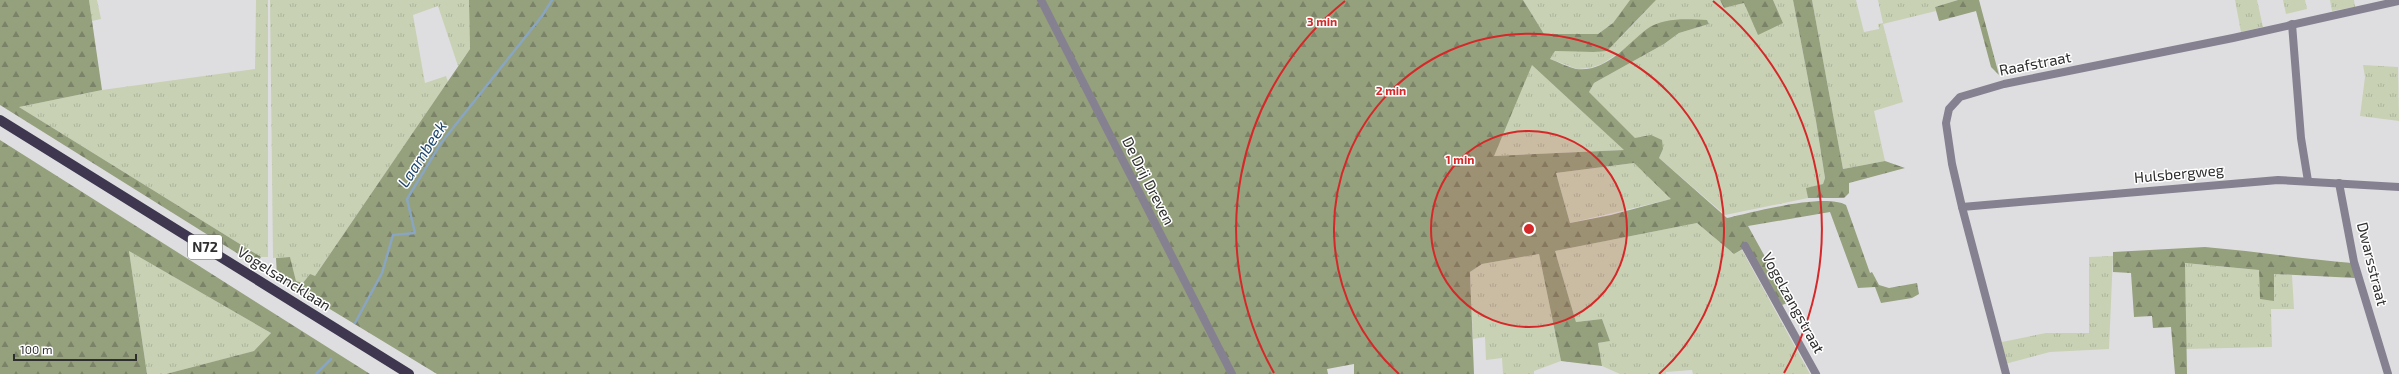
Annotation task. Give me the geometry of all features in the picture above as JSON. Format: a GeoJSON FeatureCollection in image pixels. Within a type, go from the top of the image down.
{"type":"FeatureCollection","features":[{"type":"Feature","properties":{"kind":"main road","name":"Vogelsancklaan"},"geometry":{"type":"LineString","coordinates":[[0,120],[409,374]]}},
{"type":"Feature","properties":{"kind":"street","name":"De Drij Dreven"},"geometry":{"type":"LineString","coordinates":[[1041,0],[1232,374]]}},
{"type":"Feature","properties":{"kind":"street","name":"Raafstraat"},"geometry":{"type":"LineString","coordinates":[[2006,374],[1952,164],[1946,124],[1948,109],[1960,96],[2004,84],[2399,1]]}},
{"type":"Feature","properties":{"kind":"street"},"geometry":{"type":"LineString","coordinates":[[2292,24],[2302,146],[2308,181]]}},
{"type":"Feature","properties":{"kind":"street","name":"Hulsbergweg"},"geometry":{"type":"LineString","coordinates":[[1962,207],[2278,180],[2399,187]]}},
{"type":"Feature","properties":{"kind":"street","name":"Dwarsstraat"},"geometry":{"type":"LineString","coordinates":[[2339,183],[2354,262],[2388,374]]}},
{"type":"Feature","properties":{"kind":"street","name":"Vogelzangstraat"},"geometry":{"type":"LineString","coordinates":[[1745,246],[1816,374]]}},
{"type":"Feature","properties":{"kind":"green space"},"geometry":{"type":"Polygon","coordinates":[[[0,0],[89,0],[102,90],[19,107],[261,257],[256,265],[0,105],[0,0]]]}},
{"type":"Feature","properties":{"kind":"green space"},"geometry":{"type":"Polygon","coordinates":[[[89,0],[97,0],[101,19],[92,21],[89,0]]]}},
{"type":"Feature","properties":{"kind":"green space"},"geometry":{"type":"Polygon","coordinates":[[[256,0],[268,0],[268,257],[261,257],[19,107],[102,90],[255,69],[256,0]]]}},
{"type":"Feature","properties":{"kind":"green space"},"geometry":{"type":"Polygon","coordinates":[[[270,0],[469,0],[470,49],[458,66],[438,6],[413,15],[425,83],[446,76],[448,82],[315,276],[303,283],[296,281],[290,257],[273,258],[270,0]]]}},
{"type":"Feature","properties":{"kind":"green space"},"geometry":{"type":"Polygon","coordinates":[[[469,0],[1523,0],[1544,34],[1598,34],[1613,23],[1630,0],[1656,0],[1607,51],[1555,51],[1550,59],[1576,69],[1597,67],[1615,56],[1647,29],[1660,22],[1692,19],[1707,20],[1709,24],[1679,33],[1664,44],[1594,83],[1589,92],[1635,138],[1651,135],[1662,140],[1663,149],[1659,158],[1727,218],[1806,202],[1836,202],[1846,205],[1870,273],[1872,272],[1879,285],[1889,288],[1917,283],[1919,294],[1912,298],[1881,303],[1875,287],[1858,288],[1830,212],[1748,226],[1790,302],[1782,305],[1748,246],[1734,254],[1697,223],[1555,251],[1576,322],[1602,319],[1610,341],[1598,343],[1602,366],[1561,361],[1539,254],[1482,264],[1470,272],[1474,374],[1354,374],[1354,364],[1327,369],[1328,374],[437,374],[277,277],[276,258],[290,257],[296,281],[303,283],[310,274],[315,276],[470,49],[469,0]],[[1532,65],[1494,156],[1624,150],[1532,65]],[[1634,163],[1556,173],[1570,223],[1611,215],[1671,199],[1634,163]]]}},
{"type":"Feature","properties":{"kind":"green space"},"geometry":{"type":"Polygon","coordinates":[[[1523,0],[1630,0],[1613,23],[1598,34],[1544,34],[1523,0]]]}},
{"type":"Feature","properties":{"kind":"green space"},"geometry":{"type":"Polygon","coordinates":[[[1656,0],[1720,0],[1724,8],[1744,3],[1783,23],[1773,0],[1793,0],[1816,121],[1825,178],[1823,184],[1807,188],[1808,198],[1725,215],[1659,158],[1663,149],[1635,138],[1589,92],[1594,83],[1664,44],[1679,33],[1709,24],[1707,20],[1632,44],[1602,64],[1590,68],[1577,69],[1550,59],[1555,51],[1593,52],[1620,38],[1656,0]]]}},
{"type":"Feature","properties":{"kind":"green space"},"geometry":{"type":"Polygon","coordinates":[[[1720,0],[1773,0],[1783,23],[1758,35],[1744,3],[1724,8],[1720,0]]]}},
{"type":"Feature","properties":{"kind":"green space"},"geometry":{"type":"Polygon","coordinates":[[[1793,0],[1812,0],[1843,169],[1885,161],[1905,168],[1849,183],[1849,193],[1844,198],[1808,198],[1806,188],[1823,184],[1825,178],[1816,121],[1793,0]]]}},
{"type":"Feature","properties":{"kind":"green space"},"geometry":{"type":"Polygon","coordinates":[[[1812,0],[1856,0],[1864,32],[1879,29],[1878,24],[1883,23],[1878,0],[1958,0],[1935,7],[1936,11],[1883,24],[1903,102],[1874,111],[1885,161],[1843,169],[1812,0]]]}},
{"type":"Feature","properties":{"kind":"green space"},"geometry":{"type":"Polygon","coordinates":[[[1958,0],[1979,0],[1999,75],[1991,67],[1976,11],[1939,21],[1935,7],[1958,0]]]}},
{"type":"Feature","properties":{"kind":"green space"},"geometry":{"type":"Polygon","coordinates":[[[2235,0],[2257,0],[2263,27],[2241,32],[2235,0]]]}},
{"type":"Feature","properties":{"kind":"green space"},"geometry":{"type":"Polygon","coordinates":[[[2283,0],[2305,0],[2307,9],[2286,14],[2283,0]]]}},
{"type":"Feature","properties":{"kind":"green space"},"geometry":{"type":"Polygon","coordinates":[[[2330,0],[2354,0],[2355,7],[2332,11],[2330,0]]]}},
{"type":"Feature","properties":{"kind":"green space"},"geometry":{"type":"Polygon","coordinates":[[[1532,64],[1625,150],[1493,156],[1532,64]]]}},
{"type":"Feature","properties":{"kind":"green space"},"geometry":{"type":"Polygon","coordinates":[[[2363,65],[2398,67],[2399,121],[2360,116],[2365,77],[2363,65]]]}},
{"type":"Feature","properties":{"kind":"green space"},"geometry":{"type":"Polygon","coordinates":[[[0,140],[370,374],[166,374],[254,351],[271,333],[129,251],[147,374],[0,374],[0,140]]]}},
{"type":"Feature","properties":{"kind":"green space"},"geometry":{"type":"Polygon","coordinates":[[[1634,163],[1672,199],[1570,223],[1556,173],[1634,163]]]}},
{"type":"Feature","properties":{"kind":"green space"},"geometry":{"type":"Polygon","coordinates":[[[1697,223],[1734,254],[1742,250],[1810,374],[1693,374],[1692,370],[1666,372],[1666,374],[1620,374],[1602,366],[1598,343],[1610,341],[1602,319],[1576,322],[1555,251],[1697,223]]]}},
{"type":"Feature","properties":{"kind":"green space"},"geometry":{"type":"Polygon","coordinates":[[[2205,247],[2352,263],[2355,278],[2274,274],[2274,301],[2260,299],[2259,270],[2185,263],[2187,374],[2175,374],[2171,327],[2153,328],[2152,316],[2134,317],[2131,273],[2113,272],[2113,252],[2205,247]]]}},
{"type":"Feature","properties":{"kind":"green space"},"geometry":{"type":"Polygon","coordinates":[[[129,251],[271,333],[255,351],[166,374],[147,374],[129,251]]]}},
{"type":"Feature","properties":{"kind":"green space"},"geometry":{"type":"Polygon","coordinates":[[[1539,254],[1561,361],[1534,371],[1534,374],[1503,374],[1502,358],[1486,360],[1485,337],[1473,339],[1470,272],[1482,264],[1539,254]]]}},
{"type":"Feature","properties":{"kind":"green space"},"geometry":{"type":"Polygon","coordinates":[[[2113,256],[2109,349],[2050,352],[2005,364],[2002,342],[2046,333],[2089,333],[2089,257],[2113,256]]]}},
{"type":"Feature","properties":{"kind":"green space"},"geometry":{"type":"Polygon","coordinates":[[[2185,263],[2259,270],[2260,299],[2274,300],[2273,274],[2292,275],[2294,309],[2271,309],[2272,347],[2186,349],[2185,263]]]}},
{"type":"Feature","properties":{"kind":"waterway","name":"Laambeek"},"geometry":{"type":"LineString","coordinates":[[355,323],[382,273],[393,235],[415,233],[407,199],[441,143],[542,16],[552,0]]}},
{"type":"Feature","properties":{"kind":"waterway","name":"Laambeek"},"geometry":{"type":"LineString","coordinates":[[316,374],[331,359]]}}]}
